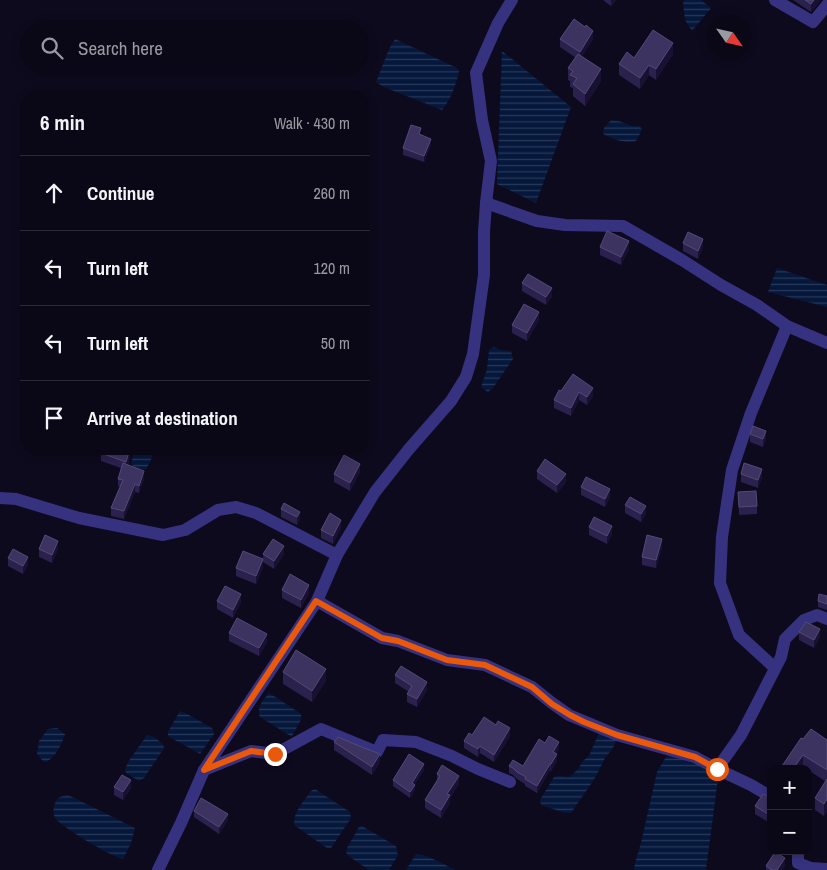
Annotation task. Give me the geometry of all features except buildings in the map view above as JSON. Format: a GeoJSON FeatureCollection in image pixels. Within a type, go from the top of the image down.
{"type":"FeatureCollection","features":[{"type":"Feature","properties":{"kind":"street"},"geometry":{"type":"LineString","coordinates":[[158,870],[204,770],[316,601],[337,555],[375,492],[451,401],[466,377],[472,354],[484,275],[484,232],[491,161],[482,120],[476,73],[498,23],[512,0]]}},
{"type":"Feature","properties":{"kind":"street"},"geometry":{"type":"LineString","coordinates":[[775,0],[813,22],[827,5]]}},
{"type":"Feature","properties":{"kind":"street"},"geometry":{"type":"LineString","coordinates":[[486,202],[537,221],[565,225],[623,226],[682,260],[787,326],[827,344]]}},
{"type":"Feature","properties":{"kind":"street"},"geometry":{"type":"LineString","coordinates":[[775,668],[739,635],[720,582],[722,537],[732,470],[751,413],[787,326]]}},
{"type":"Feature","properties":{"kind":"street"},"geometry":{"type":"LineString","coordinates":[[0,498],[16,499],[79,518],[163,535],[185,530],[218,510],[236,507],[256,513],[337,555]]}},
{"type":"Feature","properties":{"kind":"street"},"geometry":{"type":"LineString","coordinates":[[316,601],[382,638],[398,641],[447,660],[485,665],[532,687],[552,704],[577,718],[617,735],[695,757],[767,794]]}},
{"type":"Feature","properties":{"kind":"street"},"geometry":{"type":"LineString","coordinates":[[717,769],[740,735],[781,657],[786,639],[804,620],[817,616],[827,619]]}},
{"type":"Feature","properties":{"kind":"street"},"geometry":{"type":"LineString","coordinates":[[204,770],[251,751],[275,754],[321,729],[377,752],[383,740],[416,742],[510,782]]}},
{"type":"Feature","properties":{"kind":"street"},"geometry":{"type":"LineString","coordinates":[[798,855],[798,863],[811,868],[827,869]]}},
{"type":"Feature","properties":{"kind":"water"},"geometry":{"type":"Polygon","coordinates":[[[685,0],[701,0],[711,8],[692,31],[685,20],[683,2],[685,0]]]}},
{"type":"Feature","properties":{"kind":"water"},"geometry":{"type":"Polygon","coordinates":[[[395,39],[457,68],[459,71],[453,92],[442,110],[376,82],[395,39]]]}},
{"type":"Feature","properties":{"kind":"water"},"geometry":{"type":"Polygon","coordinates":[[[502,51],[571,107],[536,203],[497,184],[502,51]]]}},
{"type":"Feature","properties":{"kind":"water"},"geometry":{"type":"Polygon","coordinates":[[[611,120],[632,126],[640,126],[642,130],[636,141],[623,141],[603,134],[604,128],[611,120]]]}},
{"type":"Feature","properties":{"kind":"water"},"geometry":{"type":"Polygon","coordinates":[[[777,268],[827,285],[827,307],[768,292],[777,268]]]}},
{"type":"Feature","properties":{"kind":"water"},"geometry":{"type":"Polygon","coordinates":[[[494,347],[500,350],[511,351],[513,359],[493,388],[488,392],[481,387],[487,369],[489,350],[494,347]]]}},
{"type":"Feature","properties":{"kind":"water"},"geometry":{"type":"Polygon","coordinates":[[[133,455],[152,455],[145,470],[134,467],[131,463],[133,455]]]}},
{"type":"Feature","properties":{"kind":"water"},"geometry":{"type":"Polygon","coordinates":[[[269,693],[301,714],[301,720],[292,736],[260,717],[262,701],[269,693]]]}},
{"type":"Feature","properties":{"kind":"water"},"geometry":{"type":"Polygon","coordinates":[[[180,711],[212,728],[214,732],[200,754],[168,736],[168,732],[180,711]]]}},
{"type":"Feature","properties":{"kind":"water"},"geometry":{"type":"Polygon","coordinates":[[[57,728],[65,734],[58,750],[46,762],[37,754],[39,741],[48,729],[57,728]]]}},
{"type":"Feature","properties":{"kind":"water"},"geometry":{"type":"Polygon","coordinates":[[[604,734],[616,740],[613,748],[571,813],[565,813],[541,805],[540,800],[554,777],[570,777],[589,756],[598,735],[604,734]]]}},
{"type":"Feature","properties":{"kind":"water"},"geometry":{"type":"Polygon","coordinates":[[[147,735],[154,737],[163,744],[164,748],[144,778],[139,781],[126,773],[125,770],[128,762],[147,735]]]}},
{"type":"Feature","properties":{"kind":"water"},"geometry":{"type":"Polygon","coordinates":[[[666,757],[681,758],[716,771],[718,778],[706,870],[634,870],[657,772],[666,757]]]}},
{"type":"Feature","properties":{"kind":"water"},"geometry":{"type":"Polygon","coordinates":[[[315,789],[350,812],[351,818],[331,848],[327,848],[294,825],[295,816],[300,807],[311,791],[315,789]]]}},
{"type":"Feature","properties":{"kind":"water"},"geometry":{"type":"Polygon","coordinates":[[[68,795],[135,828],[131,843],[123,859],[88,842],[56,819],[53,810],[56,801],[60,797],[68,795]]]}},
{"type":"Feature","properties":{"kind":"water"},"geometry":{"type":"Polygon","coordinates":[[[362,826],[396,846],[398,855],[389,870],[369,870],[346,853],[359,827],[362,826]]]}},
{"type":"Feature","properties":{"kind":"water"},"geometry":{"type":"Polygon","coordinates":[[[416,854],[431,858],[455,870],[406,870],[416,854]]]}},
{"type":"Feature","properties":{"kind":"route"},"geometry":{"type":"LineString","coordinates":[[275,754],[251,751],[204,770],[316,601],[382,638],[398,641],[422,652],[447,660],[485,665],[532,687],[552,704],[584,722],[617,735],[695,757],[717,769]]}}]}
